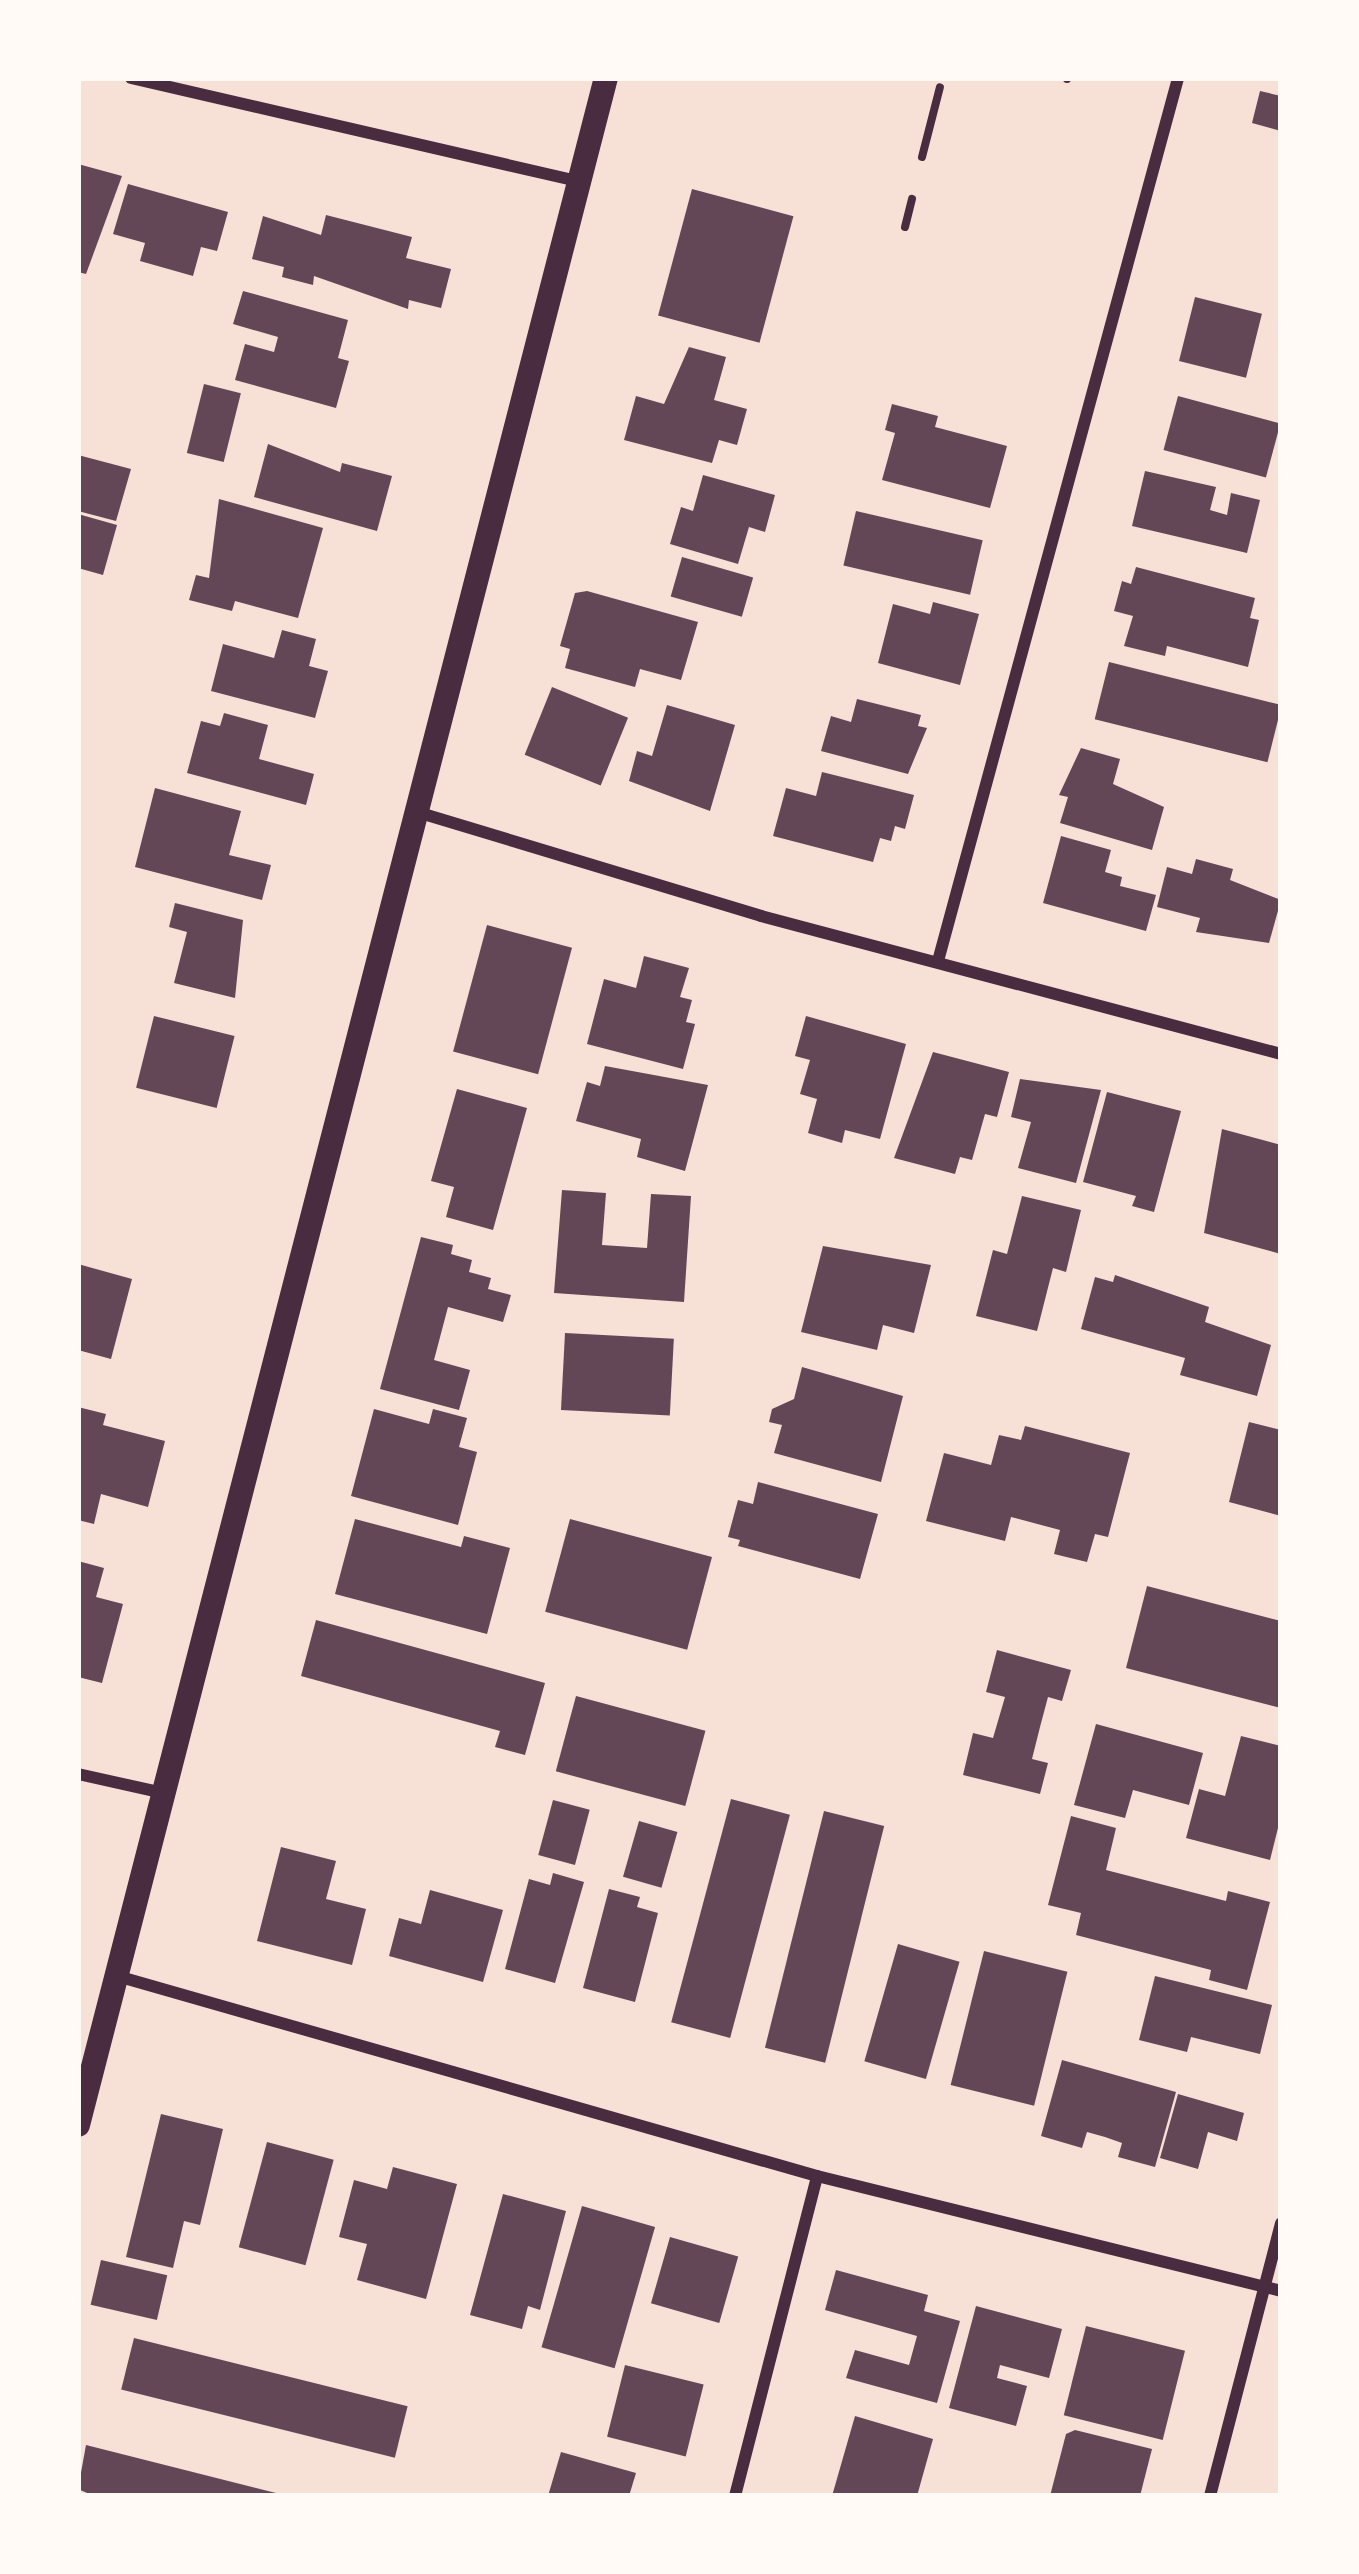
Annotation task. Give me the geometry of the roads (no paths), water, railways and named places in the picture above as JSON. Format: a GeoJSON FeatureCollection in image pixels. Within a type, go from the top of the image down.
{"type":"FeatureCollection","features":[{"type":"Feature","properties":{"kind":"main road"},"geometry":{"type":"LineString","coordinates":[[78,2125],[606,78]]}},
{"type":"Feature","properties":{"kind":"street"},"geometry":{"type":"LineString","coordinates":[[130,78],[578,182]]}},
{"type":"Feature","properties":{"kind":"street"},"geometry":{"type":"LineString","coordinates":[[938,961],[1178,78]]}},
{"type":"Feature","properties":{"kind":"street"},"geometry":{"type":"LineString","coordinates":[[417,812],[1281,1054]]}},
{"type":"Feature","properties":{"kind":"street"},"geometry":{"type":"LineString","coordinates":[[78,1774],[163,1793]]}},
{"type":"Feature","properties":{"kind":"street"},"geometry":{"type":"LineString","coordinates":[[116,1976],[817,2176],[1281,2291]]}},
{"type":"Feature","properties":{"kind":"street"},"geometry":{"type":"LineString","coordinates":[[735,2496],[817,2176]]}},
{"type":"Feature","properties":{"kind":"street"},"geometry":{"type":"LineString","coordinates":[[1210,2496],[1281,2223]]}}]}
